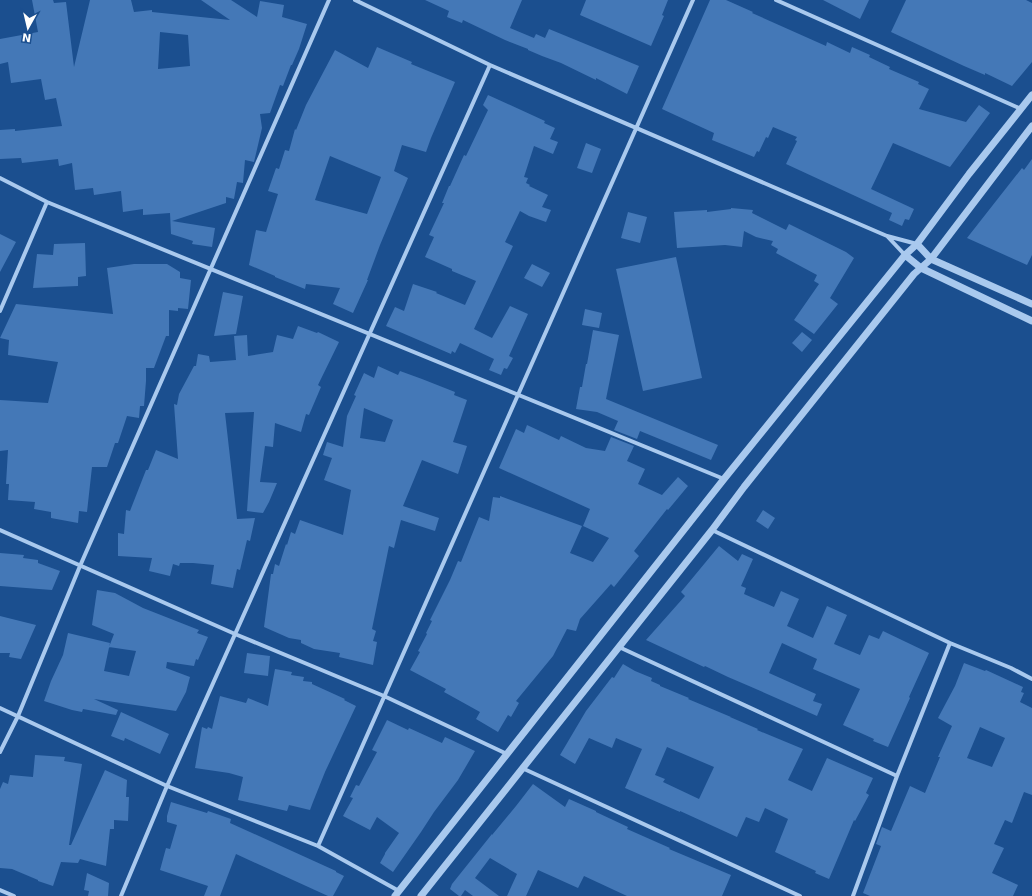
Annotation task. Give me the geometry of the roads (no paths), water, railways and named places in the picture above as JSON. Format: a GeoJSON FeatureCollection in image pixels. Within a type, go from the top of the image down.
{"type":"FeatureCollection","features":[{"type":"Feature","properties":{"kind":"street"},"geometry":{"type":"LineString","coordinates":[[0,752],[18,716],[80,566],[329,0]]}},
{"type":"Feature","properties":{"kind":"street"},"geometry":{"type":"LineString","coordinates":[[355,0],[490,65],[887,236],[917,244],[931,259],[1032,304]]}},
{"type":"Feature","properties":{"kind":"street"},"geometry":{"type":"LineString","coordinates":[[318,846],[693,0]]}},
{"type":"Feature","properties":{"kind":"street"},"geometry":{"type":"LineString","coordinates":[[776,0],[1021,109]]}},
{"type":"Feature","properties":{"kind":"street"},"geometry":{"type":"LineString","coordinates":[[121,896],[167,786],[490,65]]}},
{"type":"Feature","properties":{"kind":"street"},"geometry":{"type":"LineString","coordinates":[[0,708],[167,786],[318,846],[397,893],[724,479],[905,255],[917,244],[969,174],[1032,95]]}},
{"type":"Feature","properties":{"kind":"street"},"geometry":{"type":"LineString","coordinates":[[421,896],[914,274],[931,259],[1032,126]]}},
{"type":"Feature","properties":{"kind":"street"},"geometry":{"type":"LineString","coordinates":[[0,178],[47,202],[724,479]]}},
{"type":"Feature","properties":{"kind":"street"},"geometry":{"type":"LineString","coordinates":[[0,311],[47,202]]}},
{"type":"Feature","properties":{"kind":"street"},"geometry":{"type":"LineString","coordinates":[[887,236],[905,255],[921,268],[1032,321]]}},
{"type":"Feature","properties":{"kind":"street"},"geometry":{"type":"LineString","coordinates":[[0,530],[235,634],[384,696],[507,754]]}},
{"type":"Feature","properties":{"kind":"street"},"geometry":{"type":"LineString","coordinates":[[712,530],[950,643],[1032,678]]}},
{"type":"Feature","properties":{"kind":"street"},"geometry":{"type":"LineString","coordinates":[[853,896],[897,776],[950,643]]}},
{"type":"Feature","properties":{"kind":"street"},"geometry":{"type":"LineString","coordinates":[[619,647],[897,776]]}},
{"type":"Feature","properties":{"kind":"street"},"geometry":{"type":"LineString","coordinates":[[522,768],[800,896]]}},
{"type":"Feature","properties":{"kind":"street"},"geometry":{"type":"LineString","coordinates":[[0,890],[14,896]]}}]}
